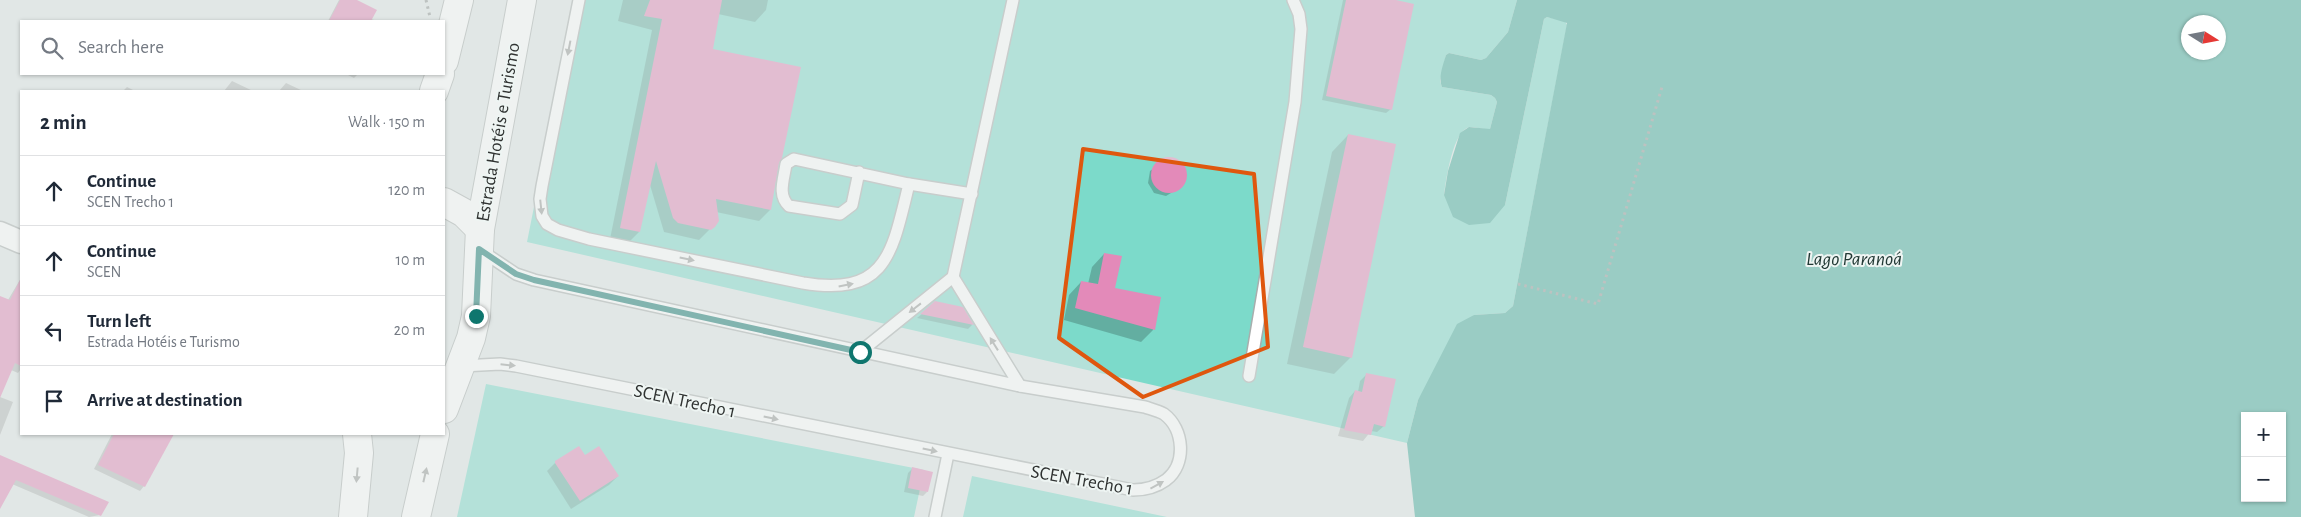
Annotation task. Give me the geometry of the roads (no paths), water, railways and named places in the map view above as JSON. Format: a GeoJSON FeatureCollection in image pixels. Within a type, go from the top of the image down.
{"type":"FeatureCollection","features":[{"type":"Feature","properties":{"kind":"main road"},"geometry":{"type":"LineString","coordinates":[[445,57],[458,0]]}},
{"type":"Feature","properties":{"kind":"main road","name":"Estrada Hotéis e Turismo"},"geometry":{"type":"LineString","coordinates":[[445,405],[453,377],[471,338],[476,316],[479,239],[522,0]]}},
{"type":"Feature","properties":{"kind":"main road"},"geometry":{"type":"LineString","coordinates":[[434,90],[440,75]]}},
{"type":"Feature","properties":{"kind":"main road"},"geometry":{"type":"LineString","coordinates":[[445,203],[464,213],[479,239]]}},
{"type":"Feature","properties":{"kind":"main road"},"geometry":{"type":"LineString","coordinates":[[353,517],[359,453],[357,435]]}},
{"type":"Feature","properties":{"kind":"main road"},"geometry":{"type":"LineString","coordinates":[[416,517],[435,435]]}},
{"type":"Feature","properties":{"kind":"street"},"geometry":{"type":"LineString","coordinates":[[0,233],[20,242]]}},
{"type":"Feature","properties":{"kind":"lane"},"geometry":{"type":"LineString","coordinates":[[579,0],[542,186],[541,211],[544,221],[550,226],[588,239],[802,283],[836,287],[861,281],[879,268],[895,237],[909,184]]}},
{"type":"Feature","properties":{"kind":"lane"},"geometry":{"type":"LineString","coordinates":[[860,352],[953,277],[1013,0]]}},
{"type":"Feature","properties":{"kind":"lane"},"geometry":{"type":"LineString","coordinates":[[1250,376],[1295,102],[1301,30],[1299,14],[1293,0]]}},
{"type":"Feature","properties":{"kind":"lane"},"geometry":{"type":"LineString","coordinates":[[859,172],[852,205],[840,214],[789,206],[783,200],[782,193],[786,164],[794,159],[859,172],[909,184],[972,194]]}},
{"type":"Feature","properties":{"kind":"lane","name":"SCEN Trecho 1"},"geometry":{"type":"LineString","coordinates":[[453,377],[500,364],[516,366],[1133,490],[1150,489],[1167,480],[1178,463],[1181,443],[1175,427],[1163,414],[1146,407],[1020,386],[534,280],[516,274],[502,264],[479,239]]}},
{"type":"Feature","properties":{"kind":"lane"},"geometry":{"type":"LineString","coordinates":[[953,277],[1020,386]]}},
{"type":"Feature","properties":{"kind":"lane"},"geometry":{"type":"LineString","coordinates":[[935,517],[948,454]]}},
{"type":"Feature","properties":{"kind":"water","name":"Lago Paranoá"},"geometry":{"type":"Polygon","coordinates":[[[1517,0],[2301,0],[2301,517],[1415,517],[1407,443],[1418,400],[1457,324],[1474,315],[1505,313],[1513,306],[1567,23],[1547,17],[1544,19],[1505,205],[1490,223],[1469,225],[1453,217],[1444,195],[1448,171],[1460,133],[1469,127],[1490,129],[1497,102],[1491,95],[1442,87],[1441,71],[1446,55],[1449,53],[1481,60],[1486,58],[1508,32],[1517,0]]]}}]}
